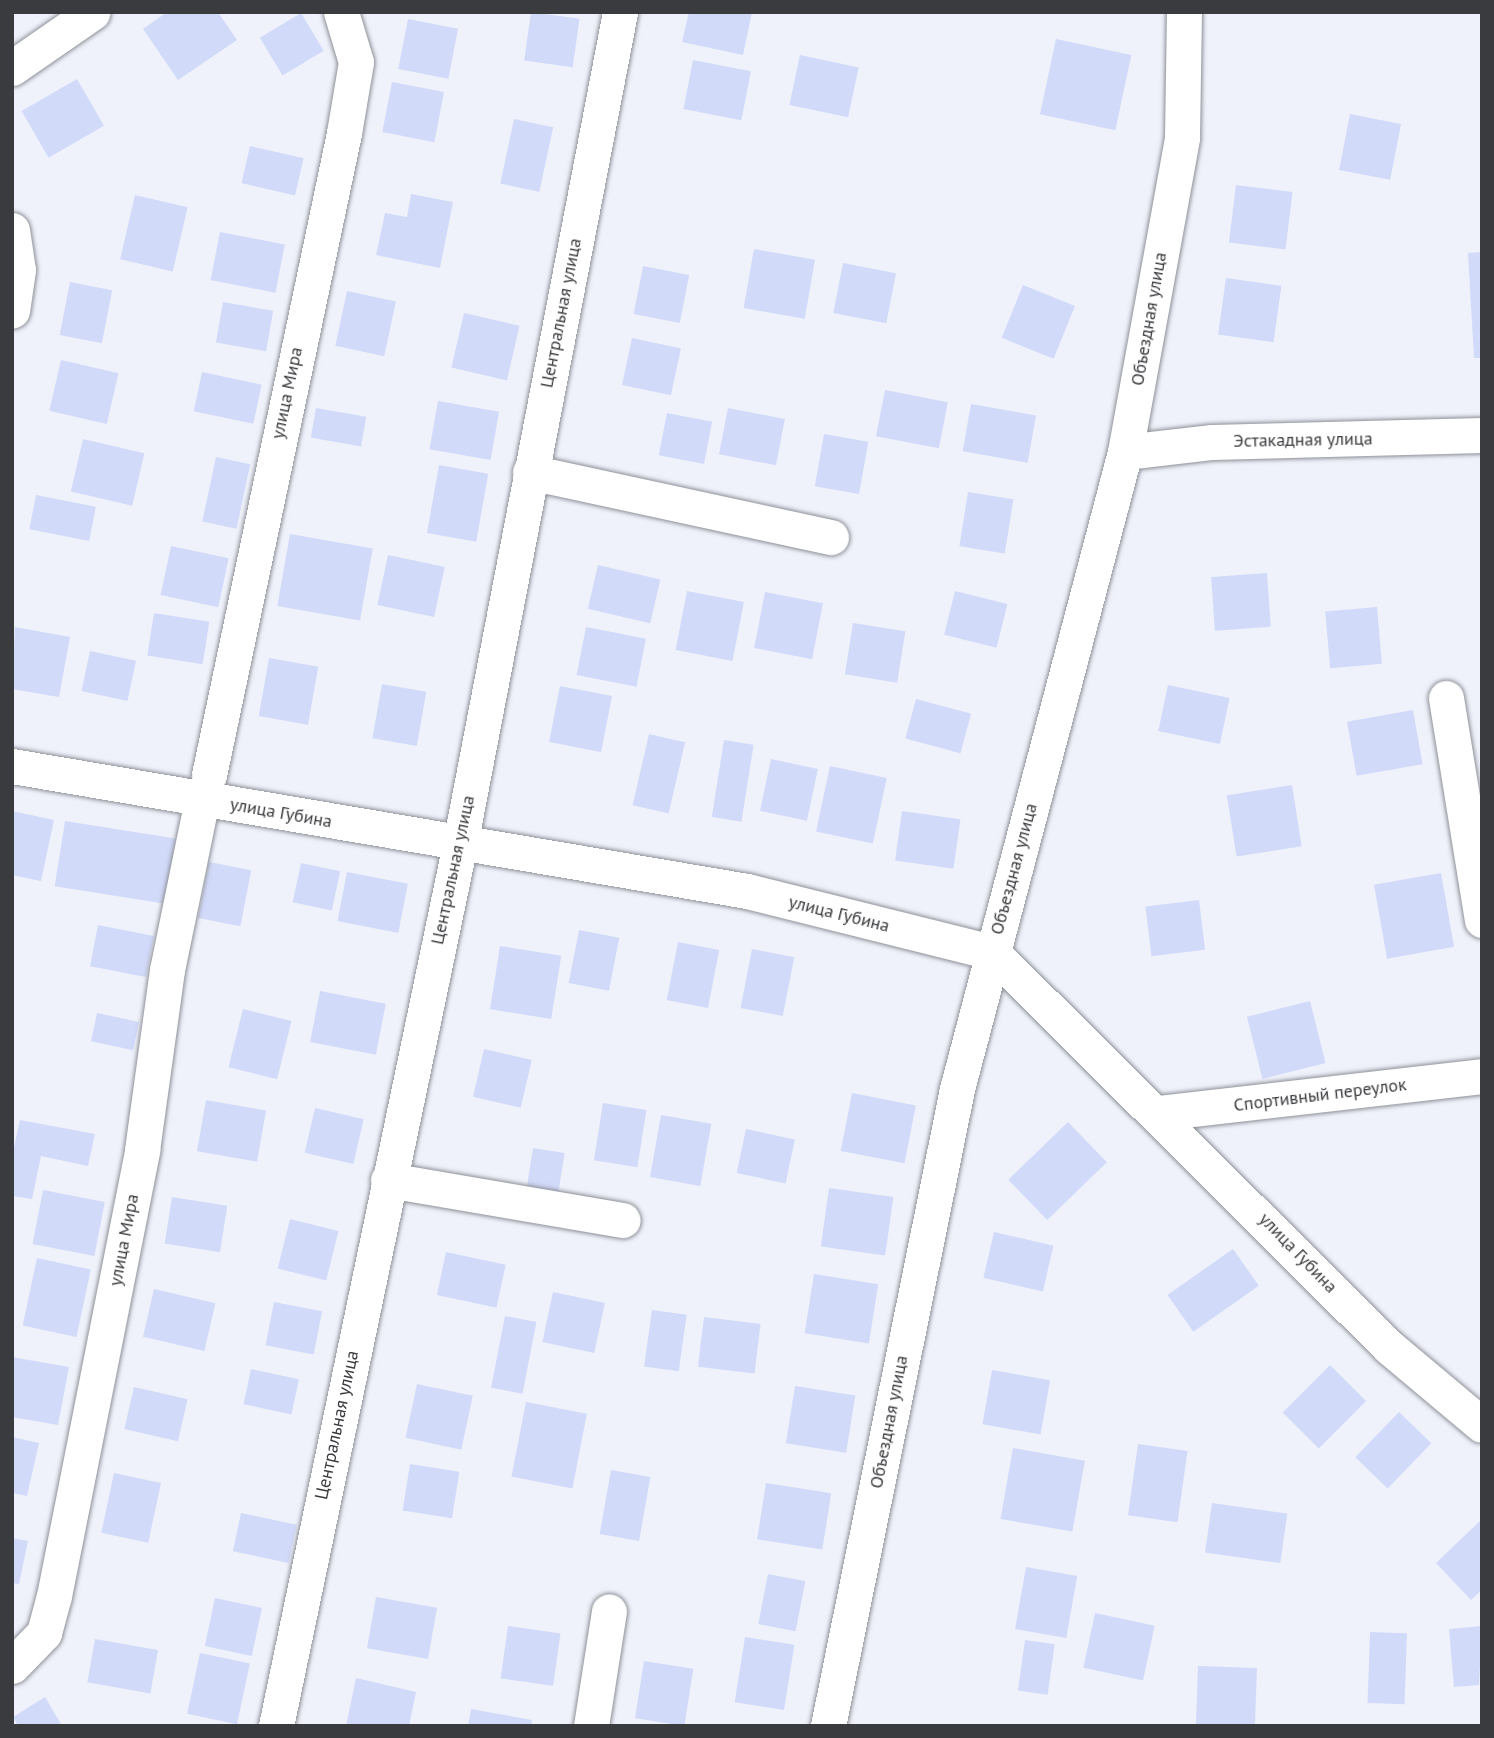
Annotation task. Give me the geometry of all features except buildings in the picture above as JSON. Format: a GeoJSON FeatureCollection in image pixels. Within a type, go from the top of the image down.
{"type":"FeatureCollection","features":[{"type":"Feature","properties":{"kind":"street"},"geometry":{"type":"LineString","coordinates":[[12,68],[93,12]]}},
{"type":"Feature","properties":{"kind":"street","name":"улица Мира"},"geometry":{"type":"LineString","coordinates":[[12,1667],[44,1633],[54,1596],[142,1150],[167,971],[344,133],[356,62],[341,12]]}},
{"type":"Feature","properties":{"kind":"street","name":"Центральная улица"},"geometry":{"type":"LineString","coordinates":[[276,1726],[460,844],[620,12]]}},
{"type":"Feature","properties":{"kind":"street","name":"Объездная улица"},"geometry":{"type":"LineString","coordinates":[[828,1726],[957,1089],[1125,452],[1182,137],[1184,12]]}},
{"type":"Feature","properties":{"kind":"street"},"geometry":{"type":"LineString","coordinates":[[12,230],[18,270],[12,311]]}},
{"type":"Feature","properties":{"kind":"street","name":"Эстакадная улица"},"geometry":{"type":"LineString","coordinates":[[1125,452],[1212,442],[1482,435]]}},
{"type":"Feature","properties":{"kind":"street"},"geometry":{"type":"LineString","coordinates":[[530,472],[831,537]]}},
{"type":"Feature","properties":{"kind":"street"},"geometry":{"type":"LineString","coordinates":[[1446,698],[1482,920]]}},
{"type":"Feature","properties":{"kind":"street","name":"улица Губина"},"geometry":{"type":"LineString","coordinates":[[12,766],[205,788],[460,844],[747,891],[992,951],[1159,1113],[1389,1347],[1482,1425]]}},
{"type":"Feature","properties":{"kind":"street","name":"Спортивный переулок"},"geometry":{"type":"LineString","coordinates":[[1159,1113],[1482,1076]]}},
{"type":"Feature","properties":{"kind":"street"},"geometry":{"type":"LineString","coordinates":[[388,1180],[623,1220]]}},
{"type":"Feature","properties":{"kind":"street"},"geometry":{"type":"LineString","coordinates":[[591,1726],[609,1611]]}}]}
